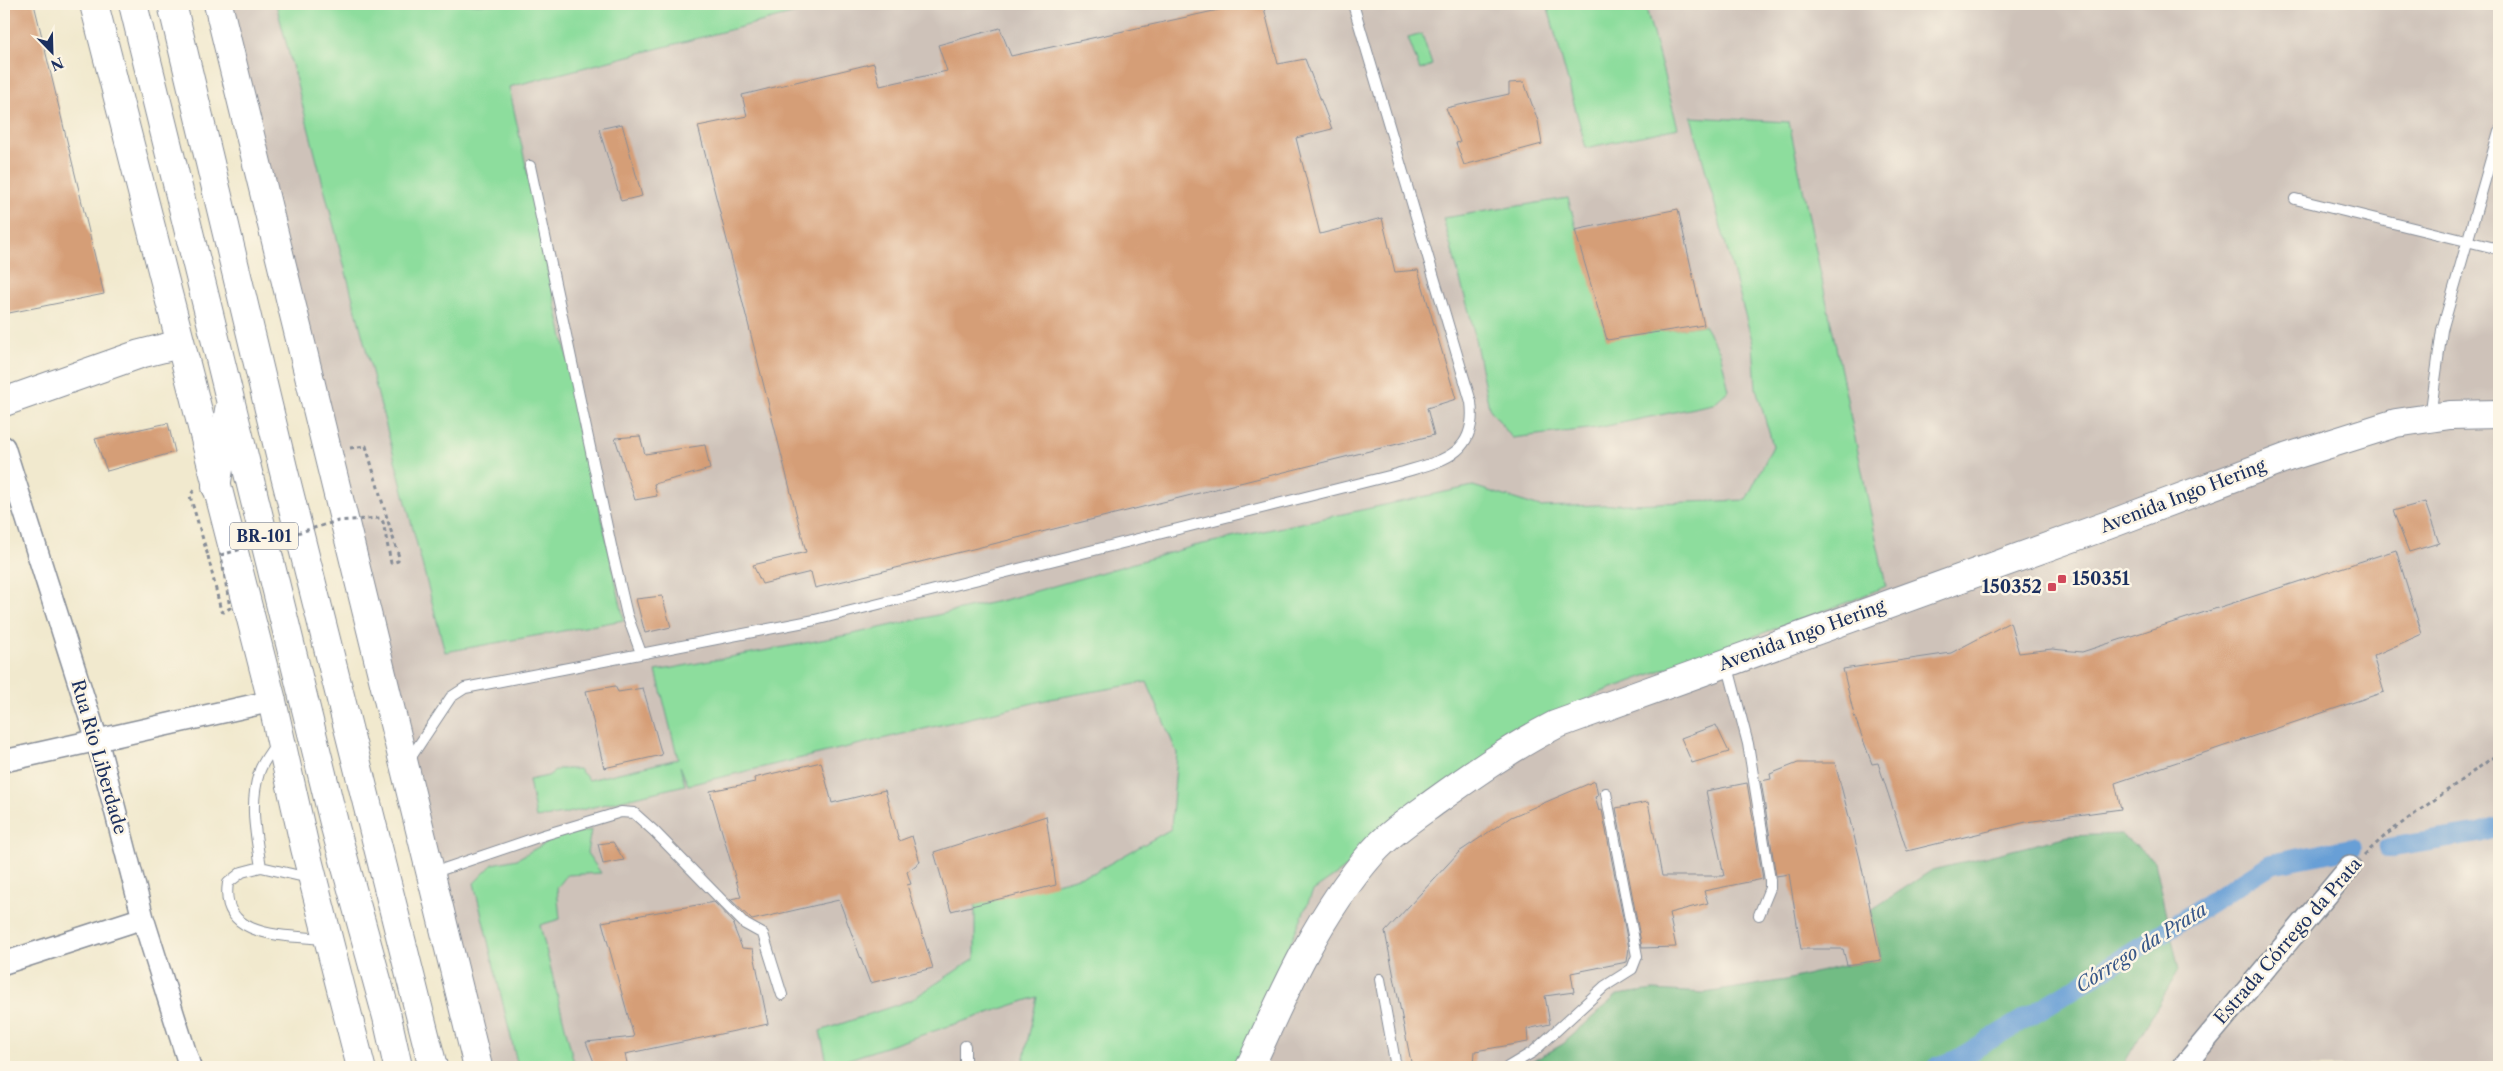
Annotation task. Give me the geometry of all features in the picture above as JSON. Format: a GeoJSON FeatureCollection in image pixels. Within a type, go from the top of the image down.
{"type":"FeatureCollection","features":[{"type":"Feature","properties":{"kind":"main road"},"geometry":{"type":"LineString","coordinates":[[94,4],[272,700],[313,879],[361,1067]]}},
{"type":"Feature","properties":{"kind":"main road","name":"BR-101"},"geometry":{"type":"LineString","coordinates":[[133,4],[335,827],[387,1017],[398,1067]]}},
{"type":"Feature","properties":{"kind":"main road","name":"BR-101"},"geometry":{"type":"LineString","coordinates":[[172,4],[293,506],[433,1067]]}},
{"type":"Feature","properties":{"kind":"main road"},"geometry":{"type":"LineString","coordinates":[[218,4],[478,1067]]}},
{"type":"Feature","properties":{"kind":"main road"},"geometry":{"type":"LineString","coordinates":[[4,402],[140,354],[180,344]]}},
{"type":"Feature","properties":{"kind":"main road"},"geometry":{"type":"LineString","coordinates":[[216,487],[231,398]]}},
{"type":"Feature","properties":{"kind":"main road","name":"Avenida Ingo Hering"},"geometry":{"type":"LineString","coordinates":[[1250,1067],[1286,987],[1321,921],[1373,852],[1403,825],[1493,760],[1548,729],[1727,662],[2108,525],[2288,457],[2396,423],[2450,415],[2499,414]]}},
{"type":"Feature","properties":{"kind":"street","name":"Rua Rio Liberdade"},"geometry":{"type":"LineString","coordinates":[[4,447],[97,740],[143,918],[190,1067]]}},
{"type":"Feature","properties":{"kind":"street"},"geometry":{"type":"LineString","coordinates":[[4,761],[272,700]]}},
{"type":"Feature","properties":{"kind":"street","name":"Estrada Córrego da Prata"},"geometry":{"type":"LineString","coordinates":[[2183,1067],[2350,867]]}},
{"type":"Feature","properties":{"kind":"street"},"geometry":{"type":"LineString","coordinates":[[4,963],[143,918]]}},
{"type":"Feature","properties":{"kind":"lane"},"geometry":{"type":"LineString","coordinates":[[405,766],[456,692],[465,688],[825,618],[1397,474],[1445,459],[1460,448],[1468,439],[1473,420],[1471,402],[1354,4]]}},
{"type":"Feature","properties":{"kind":"lane"},"geometry":{"type":"LineString","coordinates":[[2430,418],[2442,330],[2499,132]]}},
{"type":"Feature","properties":{"kind":"lane"},"geometry":{"type":"LineString","coordinates":[[530,166],[613,555],[627,615],[641,653]]}},
{"type":"Feature","properties":{"kind":"lane"},"geometry":{"type":"LineString","coordinates":[[2295,199],[2499,249]]}},
{"type":"Feature","properties":{"kind":"lane"},"geometry":{"type":"LineString","coordinates":[[1727,662],[1748,744],[1770,880],[1770,888],[1759,915]]}},
{"type":"Feature","properties":{"kind":"lane"},"geometry":{"type":"LineString","coordinates":[[262,867],[254,815],[254,792],[259,772],[280,737]]}},
{"type":"Feature","properties":{"kind":"lane"},"geometry":{"type":"LineString","coordinates":[[1508,1067],[1532,1052],[1605,986],[1632,969],[1636,964],[1637,956],[1606,793]]}},
{"type":"Feature","properties":{"kind":"lane"},"geometry":{"type":"LineString","coordinates":[[431,874],[544,834],[621,812],[634,812],[745,924],[763,934],[782,994]]}},
{"type":"Feature","properties":{"kind":"lane"},"geometry":{"type":"LineString","coordinates":[[313,879],[262,867],[242,872],[228,883],[228,906],[234,917],[251,929],[328,939]]}},
{"type":"Feature","properties":{"kind":"lane"},"geometry":{"type":"LineString","coordinates":[[1380,979],[1396,1067]]}},
{"type":"Feature","properties":{"kind":"lane"},"geometry":{"type":"LineString","coordinates":[[965,1046],[965,1067]]}},
{"type":"Feature","properties":{"kind":"path"},"geometry":{"type":"LineString","coordinates":[[208,556],[221,610],[224,612],[230,608],[220,555],[284,536],[338,521],[380,518],[383,522],[390,562],[398,561],[399,557],[365,445],[328,454]]}},
{"type":"Feature","properties":{"kind":"path","name":"Estrada Córrego da Prata"},"geometry":{"type":"LineString","coordinates":[[2350,867],[2387,834],[2499,753]]}},
{"type":"Feature","properties":{"kind":"shaded area"},"geometry":{"type":"Polygon","coordinates":[[[212,4],[2499,4],[2499,1067],[479,1067],[212,4]]]}},
{"type":"Feature","properties":{"kind":"green space"},"geometry":{"type":"Polygon","coordinates":[[[276,4],[830,4],[509,87],[624,620],[445,652],[276,4]]]}},
{"type":"Feature","properties":{"kind":"green space"},"geometry":{"type":"Polygon","coordinates":[[[1547,4],[1645,4],[1678,128],[1586,148],[1547,4]]]}},
{"type":"Feature","properties":{"kind":"green space"},"geometry":{"type":"Polygon","coordinates":[[[1422,34],[1432,65],[1420,70],[1408,38],[1422,34]]]}},
{"type":"Feature","properties":{"kind":"green space"},"geometry":{"type":"Polygon","coordinates":[[[1691,117],[1789,122],[1886,586],[1851,601],[1596,694],[1313,891],[1237,1067],[1022,1067],[1037,997],[828,1066],[820,1031],[911,1000],[975,958],[975,905],[1093,873],[1171,829],[1177,753],[1147,682],[1050,699],[688,785],[680,766],[685,785],[564,814],[536,818],[529,780],[548,776],[558,769],[579,769],[589,780],[678,759],[656,671],[853,634],[1008,599],[1194,546],[1473,486],[1540,507],[1746,500],[1773,446],[1756,388],[1753,344],[1691,117]]]}},
{"type":"Feature","properties":{"kind":"green space"},"geometry":{"type":"Polygon","coordinates":[[[1568,198],[1607,339],[1704,325],[1720,352],[1729,390],[1713,404],[1597,428],[1512,438],[1489,408],[1471,319],[1443,218],[1568,198]]]}},
{"type":"Feature","properties":{"kind":"green space"},"geometry":{"type":"Polygon","coordinates":[[[591,830],[587,853],[601,873],[567,875],[557,888],[560,919],[540,925],[575,1067],[518,1067],[474,883],[493,864],[517,859],[556,837],[591,830]]]}},
{"type":"Feature","properties":{"kind":"green space"},"geometry":{"type":"Polygon","coordinates":[[[2121,834],[2155,861],[2179,970],[2122,1067],[1523,1067],[1563,1044],[1617,995],[1653,990],[1705,993],[1786,980],[1847,965],[1881,960],[1871,910],[1932,870],[2069,836],[2121,834]]]}},
{"type":"Feature","properties":{"kind":"building"},"geometry":{"type":"Polygon","coordinates":[[[4,4],[34,4],[104,294],[4,314],[4,4]]]}},
{"type":"Feature","properties":{"kind":"building"},"geometry":{"type":"Polygon","coordinates":[[[1245,4],[1263,4],[1278,64],[1305,59],[1332,129],[1296,138],[1320,234],[1382,218],[1395,272],[1418,270],[1456,399],[1427,408],[1434,435],[815,588],[811,572],[762,584],[753,565],[806,552],[698,126],[747,116],[742,95],[874,63],[880,86],[947,71],[938,45],[1000,28],[1011,56],[1245,4]]]}},
{"type":"Feature","properties":{"kind":"building"},"geometry":{"type":"Polygon","coordinates":[[[1524,82],[1538,121],[1542,144],[1464,165],[1456,143],[1460,142],[1446,108],[1509,94],[1509,83],[1524,82]]]}},
{"type":"Feature","properties":{"kind":"building"},"geometry":{"type":"Polygon","coordinates":[[[622,124],[642,196],[621,201],[599,129],[622,124]]]}},
{"type":"Feature","properties":{"kind":"building"},"geometry":{"type":"Polygon","coordinates":[[[1678,209],[1704,325],[1607,340],[1575,230],[1678,209]]]}},
{"type":"Feature","properties":{"kind":"building"},"geometry":{"type":"Polygon","coordinates":[[[168,423],[175,452],[107,471],[95,439],[168,423]]]}},
{"type":"Feature","properties":{"kind":"building"},"geometry":{"type":"Polygon","coordinates":[[[640,436],[645,454],[705,445],[710,469],[654,484],[657,496],[635,500],[615,438],[640,436]]]}},
{"type":"Feature","properties":{"kind":"building"},"geometry":{"type":"Polygon","coordinates":[[[2425,502],[2439,543],[2409,552],[2393,511],[2425,502]]]}},
{"type":"Feature","properties":{"kind":"building"},"geometry":{"type":"Polygon","coordinates":[[[2396,550],[2422,634],[2373,656],[2384,692],[2115,783],[2121,809],[2026,822],[1907,851],[1878,763],[1872,764],[1854,715],[1843,669],[1951,653],[2010,622],[2019,653],[2052,649],[2082,652],[2396,550]]]}},
{"type":"Feature","properties":{"kind":"building"},"geometry":{"type":"Polygon","coordinates":[[[662,596],[671,627],[645,633],[636,599],[662,596]]]}},
{"type":"Feature","properties":{"kind":"building"},"geometry":{"type":"Polygon","coordinates":[[[615,686],[618,692],[643,688],[662,755],[604,768],[586,691],[615,686]]]}},
{"type":"Feature","properties":{"kind":"building"},"geometry":{"type":"Polygon","coordinates":[[[1716,725],[1729,752],[1692,763],[1681,738],[1716,725]]]}},
{"type":"Feature","properties":{"kind":"building"},"geometry":{"type":"Polygon","coordinates":[[[821,762],[832,803],[885,790],[899,841],[912,836],[920,862],[907,872],[911,884],[907,885],[933,968],[870,983],[839,900],[752,920],[730,899],[741,897],[710,791],[755,782],[754,778],[821,762]]]}},
{"type":"Feature","properties":{"kind":"building"},"geometry":{"type":"Polygon","coordinates":[[[1798,763],[1835,763],[1860,859],[1881,960],[1847,965],[1843,949],[1801,949],[1789,874],[1776,876],[1761,781],[1771,779],[1770,774],[1798,763]]]}},
{"type":"Feature","properties":{"kind":"building"},"geometry":{"type":"Polygon","coordinates":[[[1595,781],[1598,796],[1595,797],[1599,811],[1602,810],[1629,948],[1627,962],[1571,973],[1574,992],[1545,996],[1550,1024],[1527,1029],[1528,1042],[1475,1051],[1474,1067],[1412,1067],[1385,932],[1459,852],[1511,817],[1595,781]]]}},
{"type":"Feature","properties":{"kind":"building"},"geometry":{"type":"Polygon","coordinates":[[[1747,783],[1763,879],[1704,891],[1708,903],[1669,913],[1676,947],[1642,948],[1616,808],[1648,802],[1662,876],[1724,876],[1706,791],[1747,783]]]}},
{"type":"Feature","properties":{"kind":"building"},"geometry":{"type":"Polygon","coordinates":[[[1046,816],[1056,885],[951,911],[934,852],[1046,816]]]}},
{"type":"Feature","properties":{"kind":"building"},"geometry":{"type":"Polygon","coordinates":[[[613,842],[624,860],[603,864],[598,844],[613,842]]]}},
{"type":"Feature","properties":{"kind":"building"},"geometry":{"type":"Polygon","coordinates":[[[714,902],[735,924],[733,925],[742,948],[753,949],[768,1024],[625,1054],[628,1067],[596,1067],[586,1042],[634,1037],[602,922],[714,902]]]}},
{"type":"Feature","properties":{"kind":"waterway","name":"Córrego da Prata"},"geometry":{"type":"LineString","coordinates":[[2388,848],[2480,833],[2499,827]]}},
{"type":"Feature","properties":{"kind":"waterway","name":"Córrego da Prata"},"geometry":{"type":"LineString","coordinates":[[1937,1067],[1956,1060],[2067,993],[2271,864],[2352,848]]}},
{"type":"Feature","properties":{"kind":"place","name":"150351"},"geometry":{"type":"Point","coordinates":[2062,579]}},
{"type":"Feature","properties":{"kind":"place","name":"150352"},"geometry":{"type":"Point","coordinates":[2052,587]}}]}
